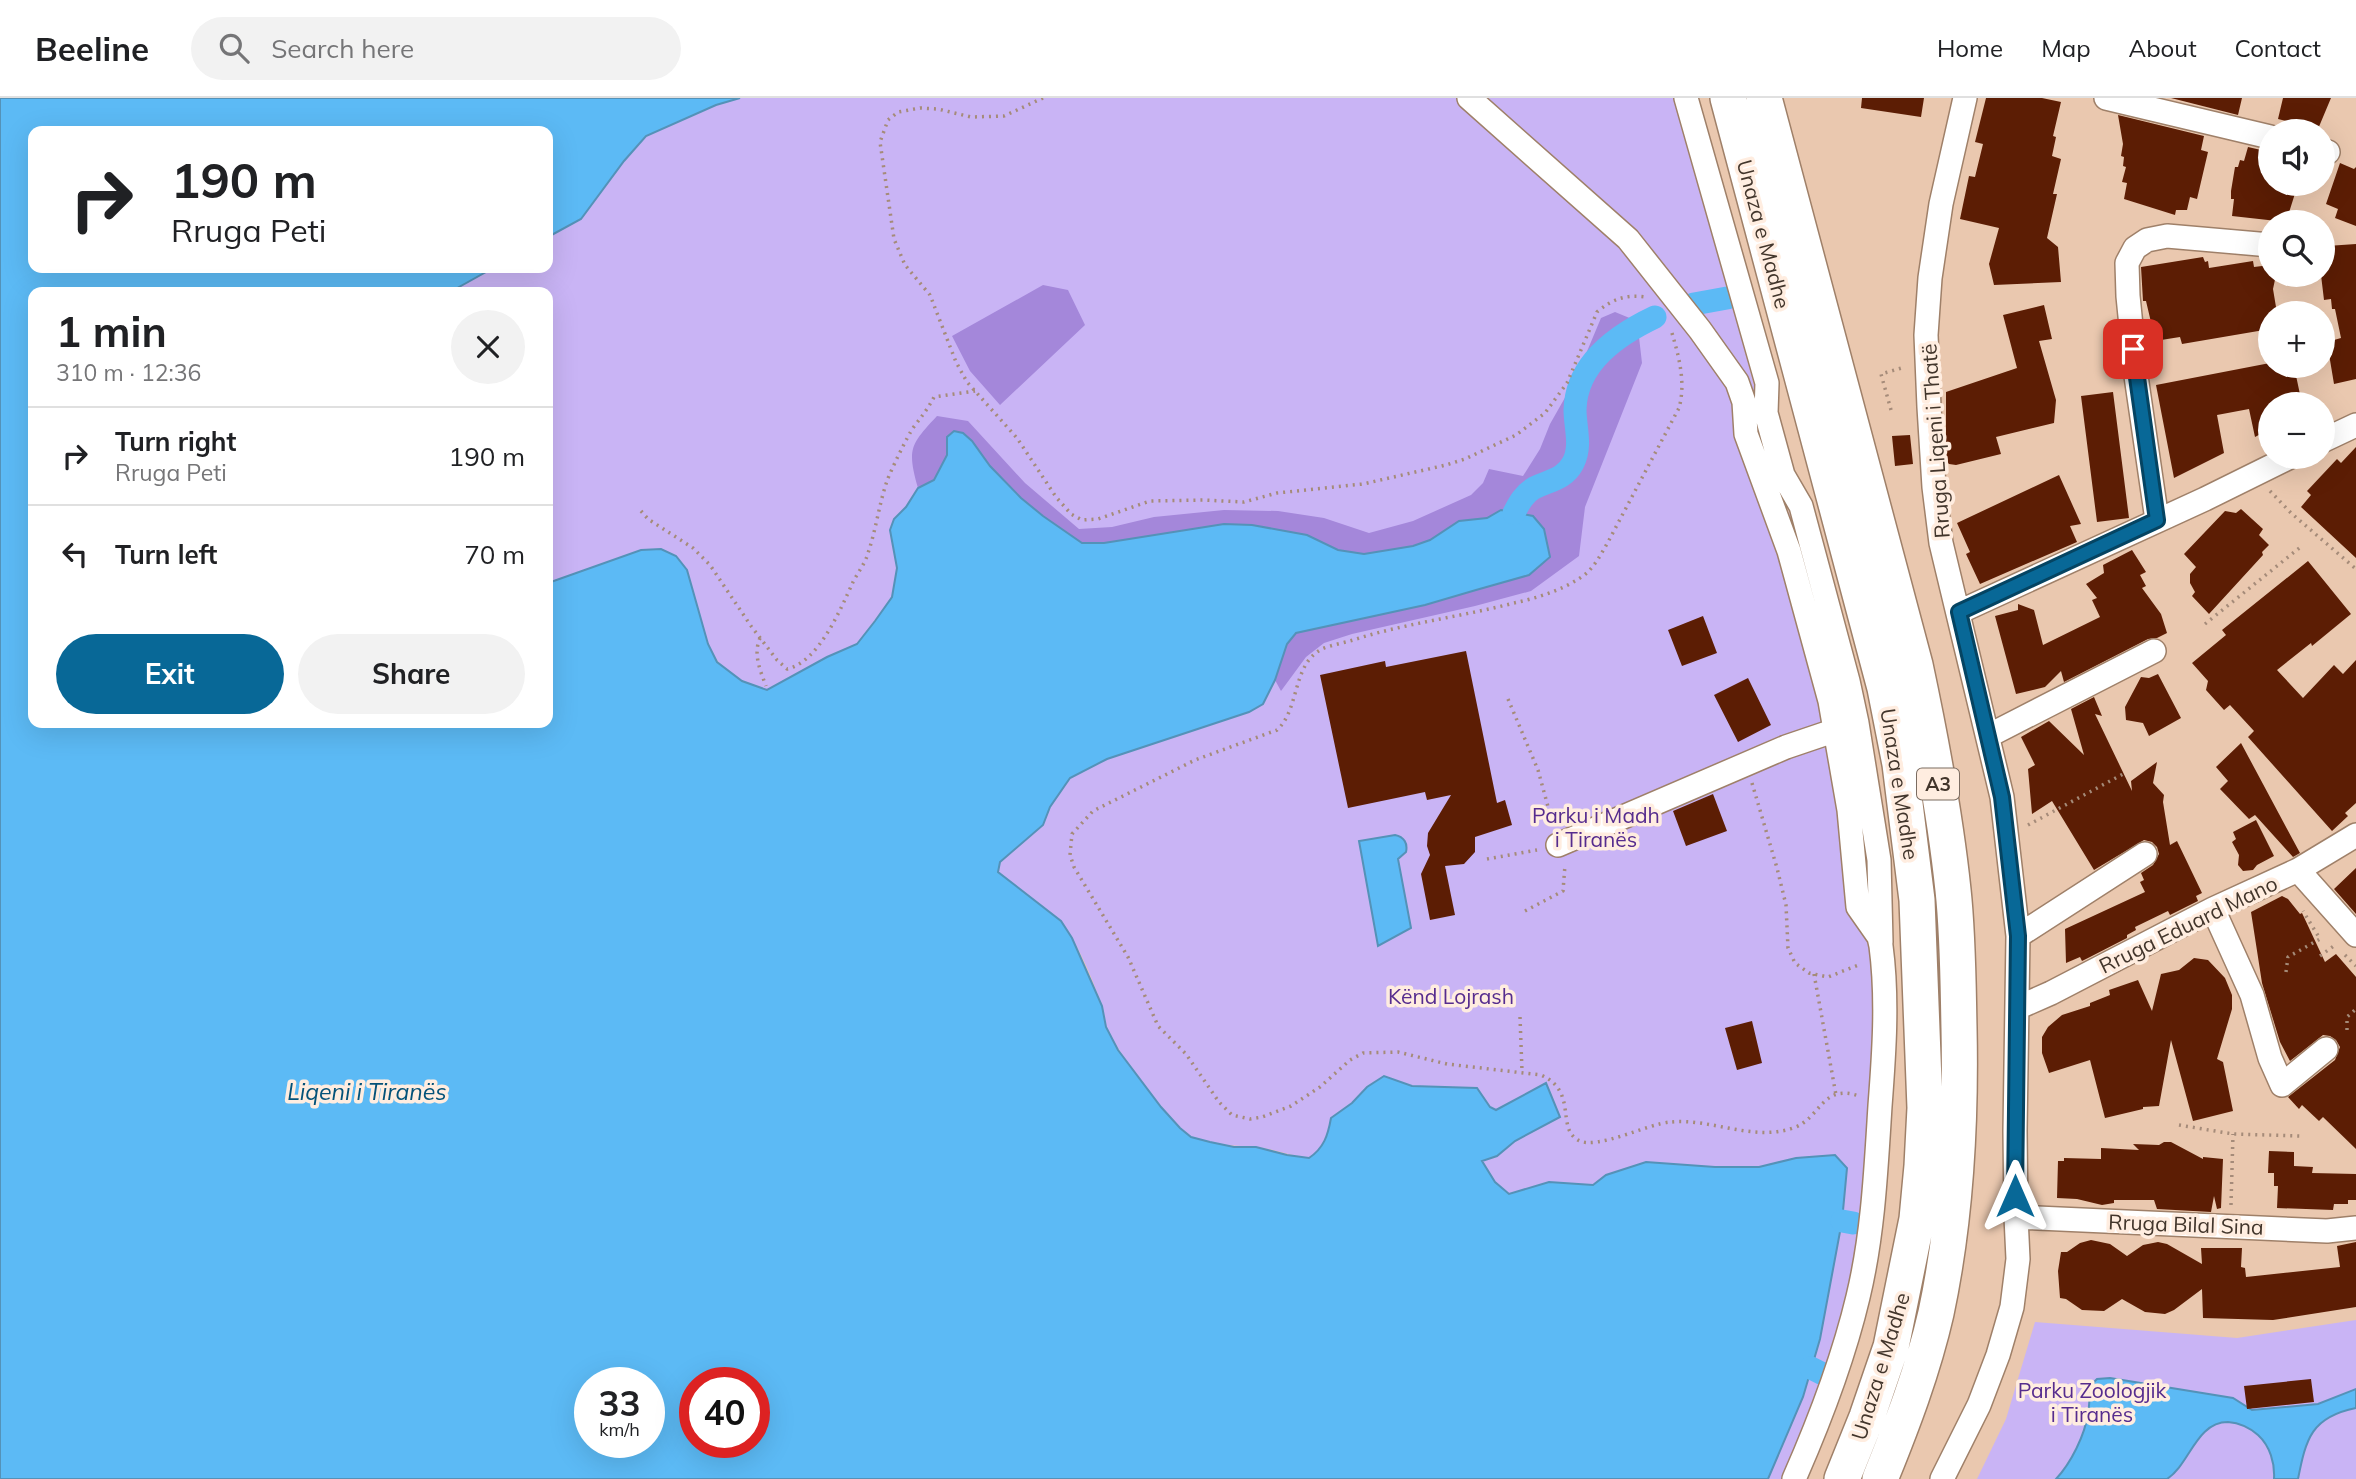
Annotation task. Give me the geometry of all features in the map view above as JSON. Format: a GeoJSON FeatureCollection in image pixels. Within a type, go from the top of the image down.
{"type":"FeatureCollection","features":[{"type":"Feature","properties":{"kind":"highway","name":"Unaza e Madhe"},"geometry":{"type":"LineString","coordinates":[[1728,98],[1885,688],[1911,836],[1917,900],[1925,1108],[1917,1219],[1891,1347],[1842,1479]]}},
{"type":"Feature","properties":{"kind":"highway","name":"Unaza e Madhe"},"geometry":{"type":"LineString","coordinates":[[1764,98],[1883,542],[1930,737],[1953,892],[1959,1055],[1955,1190],[1943,1276],[1919,1375],[1880,1479]]}},
{"type":"Feature","properties":{"kind":"highway"},"geometry":{"type":"LineString","coordinates":[[1819,1479],[1859,1378],[1891,1245],[1906,1159],[1909,1054],[1923,1017]]}},
{"type":"Feature","properties":{"kind":"highway"},"geometry":{"type":"LineString","coordinates":[[1905,1479],[1945,1367],[1961,1301],[1970,1243],[1978,1103],[1959,1055]]}},
{"type":"Feature","properties":{"kind":"street"},"geometry":{"type":"LineString","coordinates":[[1469,98],[1628,239],[1737,382],[1744,402],[1746,434],[1792,561],[1830,701],[1849,810],[1858,907],[1873,928],[1881,946]]}},
{"type":"Feature","properties":{"kind":"street"},"geometry":{"type":"LineString","coordinates":[[1686,98],[1767,383],[1766,413],[1783,475],[1801,506],[1848,681],[1879,860],[1885,1066],[1872,1212],[1858,1296],[1844,1349],[1811,1441],[1794,1479]]}},
{"type":"Feature","properties":{"kind":"street","name":"Rruga Liqeni i Thatë"},"geometry":{"type":"LineString","coordinates":[[1942,1479],[1979,1405],[2006,1331],[2016,1285],[2018,1259],[2015,1217],[2018,936],[2002,797],[1941,543],[1934,486],[1927,361],[1930,278],[1941,204],[1965,98]]}},
{"type":"Feature","properties":{"kind":"street"},"geometry":{"type":"LineString","coordinates":[[2106,98],[2258,134]]}},
{"type":"Feature","properties":{"kind":"street"},"geometry":{"type":"LineString","coordinates":[[2157,520],[2136,376],[2127,263],[2135,248],[2147,240],[2167,236],[2258,244]]}},
{"type":"Feature","properties":{"kind":"street"},"geometry":{"type":"LineString","coordinates":[[2335,436],[2355,428]]}},
{"type":"Feature","properties":{"kind":"street"},"geometry":{"type":"LineString","coordinates":[[1959,612],[2265,469]]}},
{"type":"Feature","properties":{"kind":"street"},"geometry":{"type":"LineString","coordinates":[[1988,736],[2154,651]]}},
{"type":"Feature","properties":{"kind":"street"},"geometry":{"type":"LineString","coordinates":[[1562,844],[1786,747],[1857,723]]}},
{"type":"Feature","properties":{"kind":"street","name":"Rruga Eduard Mano"},"geometry":{"type":"LineString","coordinates":[[2017,1008],[2213,909],[2298,870],[2356,835]]}},
{"type":"Feature","properties":{"kind":"street"},"geometry":{"type":"LineString","coordinates":[[2018,936],[2144,854]]}},
{"type":"Feature","properties":{"kind":"street"},"geometry":{"type":"LineString","coordinates":[[2298,870],[2356,935]]}},
{"type":"Feature","properties":{"kind":"street"},"geometry":{"type":"LineString","coordinates":[[2213,909],[2252,995],[2270,1058],[2282,1085],[2326,1049]]}},
{"type":"Feature","properties":{"kind":"street","name":"Rruga Bilal Sina"},"geometry":{"type":"LineString","coordinates":[[2015,1217],[2327,1231],[2356,1228]]}},
{"type":"Feature","properties":{"kind":"path"},"geometry":{"type":"LineString","coordinates":[[1043,98],[1004,116],[971,117],[938,109],[920,108],[898,112],[888,120],[880,142],[894,239],[905,265],[930,295],[956,362],[975,391],[1017,438],[1056,497],[1071,514],[1082,520],[1098,519],[1150,501],[1244,502],[1276,494],[1363,484],[1446,465],[1499,444],[1529,426],[1558,398],[1597,312],[1604,306],[1625,296],[1648,297],[1655,302]]}},
{"type":"Feature","properties":{"kind":"path"},"geometry":{"type":"LineString","coordinates":[[1671,328],[1682,374],[1679,408],[1602,553],[1583,576],[1529,600],[1410,623],[1322,649],[1310,658],[1304,668],[1291,709],[1277,730],[1195,760],[1093,811],[1078,825],[1070,842],[1074,867],[1128,957],[1158,1026],[1186,1054],[1219,1102],[1232,1115],[1250,1119],[1291,1106],[1363,1053],[1398,1052],[1447,1064],[1541,1074],[1559,1087],[1568,1128],[1577,1140],[1584,1142],[1613,1138],[1669,1121],[1693,1122],[1752,1132],[1788,1130],[1812,1116],[1821,1103],[1836,1095],[1850,1093],[1881,1104]]}},
{"type":"Feature","properties":{"kind":"path"},"geometry":{"type":"LineString","coordinates":[[1891,410],[1881,374],[1927,361]]}},
{"type":"Feature","properties":{"kind":"path"},"geometry":{"type":"LineString","coordinates":[[641,511],[648,519],[700,554],[719,577],[742,615],[784,667],[795,667],[804,661],[825,635],[844,606],[853,582],[867,558],[886,482],[911,430],[927,412],[934,397],[975,391]]}},
{"type":"Feature","properties":{"kind":"path"},"geometry":{"type":"LineString","coordinates":[[2255,474],[2291,513],[2356,569]]}},
{"type":"Feature","properties":{"kind":"path"},"geometry":{"type":"LineString","coordinates":[[2205,624],[2303,545]]}},
{"type":"Feature","properties":{"kind":"path"},"geometry":{"type":"LineString","coordinates":[[760,638],[756,646],[757,657],[766,685]]}},
{"type":"Feature","properties":{"kind":"path"},"geometry":{"type":"LineString","coordinates":[[1508,699],[1538,770],[1562,844],[1563,891],[1525,911]]}},
{"type":"Feature","properties":{"kind":"path"},"geometry":{"type":"LineString","coordinates":[[1746,765],[1777,868],[1786,905],[1788,948],[1795,963],[1814,974],[1828,977],[1853,965]]}},
{"type":"Feature","properties":{"kind":"path"},"geometry":{"type":"LineString","coordinates":[[2041,820],[2125,773]]}},
{"type":"Feature","properties":{"kind":"path"},"geometry":{"type":"LineString","coordinates":[[1487,859],[1562,844]]}},
{"type":"Feature","properties":{"kind":"path"},"geometry":{"type":"LineString","coordinates":[[2286,972],[2288,957],[2320,939],[2303,910]]}},
{"type":"Feature","properties":{"kind":"path"},"geometry":{"type":"LineString","coordinates":[[2320,956],[2334,944],[2356,966]]}},
{"type":"Feature","properties":{"kind":"path"},"geometry":{"type":"LineString","coordinates":[[1814,974],[1836,1095]]}},
{"type":"Feature","properties":{"kind":"path"},"geometry":{"type":"LineString","coordinates":[[2347,1030],[2347,1017],[2356,1009]]}},
{"type":"Feature","properties":{"kind":"path"},"geometry":{"type":"LineString","coordinates":[[1520,1017],[1522,1072]]}},
{"type":"Feature","properties":{"kind":"path"},"geometry":{"type":"LineString","coordinates":[[2179,1125],[2233,1134],[2301,1136]]}},
{"type":"Feature","properties":{"kind":"path"},"geometry":{"type":"LineString","coordinates":[[2231,1226],[2233,1134]]}},
{"type":"Feature","properties":{"kind":"green space","name":"Parku i Madh i Tiranës"},"geometry":{"type":"Polygon","coordinates":[[[740,98],[1677,98],[1754,385],[1755,413],[1775,485],[1790,515],[1805,577],[1872,940],[1877,1069],[1851,1311],[1791,1479],[1768,1479],[1803,1397],[1820,1339],[1841,1225],[1847,1168],[1835,1155],[1796,1158],[1759,1167],[1646,1162],[1606,1175],[1593,1185],[1549,1182],[1509,1194],[1495,1182],[1481,1161],[1497,1156],[1515,1141],[1560,1117],[1545,1083],[1496,1110],[1490,1107],[1477,1088],[1412,1086],[1384,1076],[1331,1118],[1324,1141],[1309,1158],[1264,1148],[1201,1141],[1193,1138],[1174,1121],[1113,1040],[1106,1027],[1102,1007],[1088,971],[1066,929],[1048,911],[998,872],[1000,862],[1043,825],[1050,807],[1070,778],[1107,759],[1249,712],[1263,704],[1275,680],[1287,644],[1224,524],[1104,543],[1063,531],[990,466],[972,441],[934,480],[918,488],[895,519],[890,530],[897,568],[892,597],[857,644],[767,690],[741,681],[717,660],[703,632],[687,570],[641,550],[553,581],[553,287],[459,287],[484,273],[553,273],[553,234],[581,219],[646,136],[716,105],[740,98]]]}},
{"type":"Feature","properties":{"kind":"green space","name":"Parku Zoologjik i Tiranës"},"geometry":{"type":"Polygon","coordinates":[[[2356,1320],[2356,1479],[1977,1479],[2006,1419],[2035,1322],[2237,1338],[2356,1320]]]}},
{"type":"Feature","properties":{"kind":"shaded area"},"geometry":{"type":"Polygon","coordinates":[[[1043,285],[1068,290],[1085,325],[1000,405],[970,371],[952,336],[1043,285]]]}},
{"type":"Feature","properties":{"kind":"shaded area"},"geometry":{"type":"Polygon","coordinates":[[[1615,312],[1632,319],[1639,337],[1642,363],[1585,507],[1579,556],[1531,591],[1324,643],[1306,657],[1281,691],[1275,680],[1287,644],[1296,633],[1425,605],[1529,575],[1533,516],[1501,510],[1487,518],[1459,521],[1430,540],[1413,546],[1364,554],[1338,550],[1307,535],[1252,525],[1224,524],[1104,543],[1082,543],[1021,498],[990,466],[972,441],[947,455],[934,480],[918,488],[913,448],[937,416],[968,421],[1025,483],[1079,529],[1112,527],[1154,517],[1224,510],[1278,511],[1324,518],[1369,533],[1413,521],[1471,495],[1483,483],[1489,469],[1523,476],[1575,380],[1601,318],[1615,312]]]}},
{"type":"Feature","properties":{"kind":"water","name":"Liqeni i Tiranës"},"geometry":{"type":"Polygon","coordinates":[[[0,98],[740,98],[716,105],[646,136],[581,219],[553,234],[553,126],[28,126],[28,273],[484,273],[459,287],[28,287],[28,728],[553,728],[553,581],[641,550],[661,549],[676,556],[687,570],[708,644],[717,662],[742,681],[767,690],[857,644],[875,621],[892,597],[897,568],[890,530],[894,519],[906,507],[918,488],[934,480],[947,455],[947,437],[954,431],[963,433],[972,441],[990,466],[1021,498],[1082,543],[1104,543],[1224,524],[1252,525],[1307,535],[1338,550],[1364,554],[1413,546],[1430,540],[1459,521],[1487,518],[1501,510],[1533,516],[1544,529],[1550,557],[1529,575],[1425,605],[1296,633],[1287,644],[1275,680],[1263,704],[1249,712],[1107,759],[1070,778],[1050,807],[1043,825],[1000,862],[998,872],[1061,921],[1072,938],[1102,1006],[1106,1027],[1118,1050],[1161,1107],[1191,1137],[1234,1147],[1256,1147],[1309,1158],[1324,1141],[1331,1118],[1384,1076],[1412,1086],[1477,1088],[1490,1107],[1496,1110],[1546,1083],[1560,1117],[1515,1141],[1497,1156],[1482,1161],[1495,1182],[1509,1194],[1549,1182],[1593,1185],[1606,1175],[1646,1162],[1759,1167],[1796,1158],[1835,1155],[1847,1168],[1842,1221],[1820,1339],[1803,1397],[1768,1479],[0,1479],[0,98]]]}},
{"type":"Feature","properties":{"kind":"water"},"geometry":{"type":"Polygon","coordinates":[[[1395,835],[1406,843],[1406,852],[1398,859],[1411,928],[1378,946],[1359,841],[1395,835]]]}},
{"type":"Feature","properties":{"kind":"water"},"geometry":{"type":"Polygon","coordinates":[[[2110,1378],[2233,1398],[2252,1410],[2318,1404],[2356,1389],[2356,1408],[2329,1417],[2313,1432],[2304,1452],[2298,1479],[2274,1479],[2271,1455],[2262,1439],[2240,1424],[2228,1422],[2208,1429],[2167,1479],[2056,1479],[2081,1439],[2089,1409],[2091,1385],[2097,1379],[2110,1378]]]}},
{"type":"Feature","properties":{"kind":"building"},"geometry":{"type":"Polygon","coordinates":[[[1862,98],[1924,98],[1921,117],[1861,108],[1862,98]]]}},
{"type":"Feature","properties":{"kind":"building"},"geometry":{"type":"Polygon","coordinates":[[[1986,98],[2042,98],[2061,102],[2053,136],[2056,137],[2052,156],[2061,159],[2053,194],[2057,194],[2047,238],[2058,247],[2061,282],[1994,285],[1989,264],[1999,228],[1960,219],[1969,176],[1975,177],[1983,144],[1975,142],[1986,98]]]}},
{"type":"Feature","properties":{"kind":"building"},"geometry":{"type":"Polygon","coordinates":[[[2171,98],[2242,98],[2238,115],[2171,98]]]}},
{"type":"Feature","properties":{"kind":"building"},"geometry":{"type":"Polygon","coordinates":[[[2283,98],[2331,98],[2322,119],[2278,119],[2283,98]]]}},
{"type":"Feature","properties":{"kind":"building"},"geometry":{"type":"Polygon","coordinates":[[[2118,115],[2204,136],[2201,150],[2208,152],[2197,199],[2190,197],[2187,210],[2176,210],[2175,215],[2124,199],[2127,183],[2122,182],[2126,167],[2123,166],[2124,157],[2121,156],[2123,144],[2118,115]]]}},
{"type":"Feature","properties":{"kind":"building"},"geometry":{"type":"Polygon","coordinates":[[[2248,147],[2258,149],[2258,196],[2294,196],[2290,210],[2258,210],[2258,219],[2232,216],[2234,199],[2231,199],[2231,191],[2235,167],[2238,167],[2240,160],[2244,161],[2248,147]]]}},
{"type":"Feature","properties":{"kind":"building"},"geometry":{"type":"Polygon","coordinates":[[[2340,163],[2354,169],[2356,167],[2356,226],[2335,218],[2338,209],[2326,204],[2329,196],[2335,196],[2335,178],[2340,163]]]}},
{"type":"Feature","properties":{"kind":"building"},"geometry":{"type":"Polygon","coordinates":[[[2356,244],[2356,379],[2334,384],[2335,340],[2341,338],[2335,301],[2324,300],[2322,287],[2335,287],[2335,245],[2356,244]]]}},
{"type":"Feature","properties":{"kind":"building"},"geometry":{"type":"Polygon","coordinates":[[[2203,257],[2205,262],[2208,261],[2209,268],[2253,261],[2254,267],[2258,266],[2258,287],[2273,287],[2275,301],[2258,301],[2258,331],[2182,344],[2180,337],[2161,340],[2160,334],[2154,335],[2146,301],[2143,301],[2141,267],[2203,257]]]}},
{"type":"Feature","properties":{"kind":"building"},"geometry":{"type":"Polygon","coordinates":[[[2044,305],[2052,339],[2039,341],[2056,400],[2054,423],[1996,437],[2001,454],[1956,465],[1949,464],[1946,461],[1946,392],[2017,368],[2003,315],[2044,305]]]}},
{"type":"Feature","properties":{"kind":"building"},"geometry":{"type":"Polygon","coordinates":[[[2258,365],[2258,378],[2297,378],[2299,392],[2258,392],[2258,435],[2255,437],[2249,409],[2217,415],[2224,453],[2174,478],[2156,385],[2258,365]]]}},
{"type":"Feature","properties":{"kind":"building"},"geometry":{"type":"Polygon","coordinates":[[[2113,392],[2129,518],[2097,522],[2081,396],[2113,392]]]}},
{"type":"Feature","properties":{"kind":"building"},"geometry":{"type":"Polygon","coordinates":[[[1910,435],[1913,464],[1895,466],[1892,436],[1910,435]]]}},
{"type":"Feature","properties":{"kind":"building"},"geometry":{"type":"Polygon","coordinates":[[[2356,447],[2356,558],[2301,507],[2311,495],[2307,491],[2328,469],[2335,469],[2337,459],[2341,463],[2356,447]]]}},
{"type":"Feature","properties":{"kind":"building"},"geometry":{"type":"Polygon","coordinates":[[[2059,475],[2081,524],[2070,526],[2077,542],[1980,584],[1966,554],[1970,552],[1957,523],[2059,475]]]}},
{"type":"Feature","properties":{"kind":"building"},"geometry":{"type":"Polygon","coordinates":[[[2241,509],[2263,529],[2259,535],[2269,545],[2209,614],[2192,596],[2195,592],[2190,583],[2190,574],[2196,567],[2184,554],[2225,511],[2236,513],[2241,509]]]}},
{"type":"Feature","properties":{"kind":"building"},"geometry":{"type":"Polygon","coordinates":[[[2132,550],[2146,572],[2140,575],[2146,586],[2142,588],[2161,614],[2167,633],[2148,639],[2064,682],[2061,671],[2045,687],[2016,694],[1995,616],[2018,610],[2018,604],[2034,610],[2043,645],[2100,617],[2092,600],[2097,598],[2086,584],[2104,573],[2103,565],[2132,550]]]}},
{"type":"Feature","properties":{"kind":"building"},"geometry":{"type":"Polygon","coordinates":[[[2308,561],[2351,614],[2277,670],[2303,698],[2334,665],[2343,674],[2356,660],[2356,803],[2345,813],[2348,816],[2332,831],[2248,737],[2254,731],[2230,705],[2224,710],[2206,690],[2208,681],[2192,663],[2226,635],[2222,630],[2308,561]]]}},
{"type":"Feature","properties":{"kind":"building"},"geometry":{"type":"Polygon","coordinates":[[[1703,616],[1717,653],[1682,666],[1668,630],[1703,616]]]}},
{"type":"Feature","properties":{"kind":"building"},"geometry":{"type":"Polygon","coordinates":[[[1466,651],[1497,803],[1505,800],[1512,825],[1475,837],[1475,852],[1464,864],[1445,866],[1455,915],[1430,920],[1421,874],[1430,855],[1427,846],[1428,833],[1451,795],[1427,800],[1425,792],[1348,808],[1320,675],[1385,661],[1386,667],[1466,651]]]}},
{"type":"Feature","properties":{"kind":"building"},"geometry":{"type":"Polygon","coordinates":[[[2158,674],[2181,718],[2149,736],[2143,723],[2126,720],[2125,707],[2141,677],[2149,678],[2158,674]]]}},
{"type":"Feature","properties":{"kind":"building"},"geometry":{"type":"Polygon","coordinates":[[[1748,678],[1771,725],[1738,742],[1714,695],[1748,678]]]}},
{"type":"Feature","properties":{"kind":"building"},"geometry":{"type":"Polygon","coordinates":[[[2094,697],[2102,716],[2095,714],[2132,791],[2131,781],[2157,762],[2153,783],[2164,795],[2170,845],[2177,841],[2202,893],[2196,896],[2198,901],[2170,915],[2168,911],[2135,927],[2136,930],[2127,935],[2127,938],[2082,961],[2080,957],[2066,963],[2065,929],[2145,892],[2140,882],[2144,880],[2141,873],[2153,865],[2159,854],[2152,842],[2144,840],[2094,870],[2052,801],[2032,814],[2028,769],[2035,765],[2021,737],[2049,721],[2084,755],[2071,709],[2094,697]]]}},
{"type":"Feature","properties":{"kind":"building"},"geometry":{"type":"Polygon","coordinates":[[[2241,743],[2300,853],[2293,857],[2255,815],[2249,819],[2220,789],[2228,781],[2216,767],[2241,743]]]}},
{"type":"Feature","properties":{"kind":"building"},"geometry":{"type":"Polygon","coordinates":[[[1713,794],[1727,831],[1686,846],[1673,811],[1713,794]]]}},
{"type":"Feature","properties":{"kind":"building"},"geometry":{"type":"Polygon","coordinates":[[[2256,820],[2274,856],[2253,870],[2243,871],[2238,865],[2239,855],[2232,842],[2236,839],[2233,832],[2256,820]]]}},
{"type":"Feature","properties":{"kind":"building"},"geometry":{"type":"Polygon","coordinates":[[[2356,868],[2356,914],[2334,889],[2356,868]]]}},
{"type":"Feature","properties":{"kind":"building"},"geometry":{"type":"Polygon","coordinates":[[[2282,896],[2302,913],[2325,962],[2336,954],[2356,977],[2356,1149],[2323,1117],[2319,1121],[2302,1105],[2299,1109],[2288,1097],[2335,1060],[2340,1047],[2336,1040],[2323,1035],[2290,1061],[2280,1042],[2262,983],[2251,912],[2282,896]]]}},
{"type":"Feature","properties":{"kind":"building"},"geometry":{"type":"Polygon","coordinates":[[[2194,958],[2208,960],[2225,978],[2232,995],[2232,1009],[2217,1059],[2223,1062],[2233,1111],[2193,1121],[2171,1040],[2159,1106],[2143,1107],[2105,1118],[2090,1060],[2049,1073],[2042,1053],[2042,1037],[2048,1027],[2062,1015],[2090,1006],[2090,1003],[2110,995],[2109,990],[2138,980],[2152,1011],[2161,974],[2179,970],[2194,958]]]}},
{"type":"Feature","properties":{"kind":"building"},"geometry":{"type":"Polygon","coordinates":[[[1752,1021],[1762,1063],[1737,1070],[1725,1028],[1752,1021]]]}},
{"type":"Feature","properties":{"kind":"building"},"geometry":{"type":"Polygon","coordinates":[[[2171,1142],[2203,1159],[2223,1159],[2221,1208],[2217,1209],[2214,1196],[2211,1212],[2157,1209],[2154,1200],[2114,1200],[2114,1203],[2102,1205],[2057,1198],[2058,1161],[2064,1161],[2064,1158],[2101,1159],[2101,1148],[2139,1150],[2133,1144],[2159,1145],[2171,1142]]]}},
{"type":"Feature","properties":{"kind":"building"},"geometry":{"type":"Polygon","coordinates":[[[2269,1151],[2294,1152],[2294,1166],[2313,1167],[2312,1173],[2356,1174],[2356,1200],[2348,1200],[2348,1204],[2334,1204],[2333,1210],[2277,1208],[2278,1186],[2274,1186],[2274,1173],[2268,1173],[2269,1151]]]}},
{"type":"Feature","properties":{"kind":"building"},"geometry":{"type":"Polygon","coordinates":[[[2091,1240],[2110,1244],[2127,1256],[2143,1245],[2158,1242],[2167,1244],[2202,1264],[2201,1248],[2242,1248],[2241,1267],[2245,1268],[2246,1277],[2340,1267],[2337,1246],[2356,1242],[2356,1307],[2273,1320],[2203,1318],[2202,1289],[2165,1314],[2145,1312],[2122,1299],[2104,1311],[2082,1310],[2060,1298],[2058,1271],[2061,1252],[2067,1252],[2080,1243],[2091,1240]]]}},
{"type":"Feature","properties":{"kind":"building"},"geometry":{"type":"Polygon","coordinates":[[[2311,1379],[2314,1402],[2247,1409],[2244,1386],[2311,1379]]]}},
{"type":"Feature","properties":{"kind":"waterway"},"geometry":{"type":"LineString","coordinates":[[1694,304],[1727,298]]}},
{"type":"Feature","properties":{"kind":"waterway"},"geometry":{"type":"LineString","coordinates":[[1514,513],[1530,490],[1561,476],[1573,463],[1578,443],[1575,410],[1577,393],[1591,365],[1613,342],[1655,317]]}},
{"type":"Feature","properties":{"kind":"waterway"},"geometry":{"type":"LineString","coordinates":[[1842,1221],[1853,1223]]}},
{"type":"Feature","properties":{"kind":"waterway"},"geometry":{"type":"LineString","coordinates":[[1811,1368],[1825,1375]]}},
{"type":"Feature","properties":{"kind":"route"},"geometry":{"type":"LineString","coordinates":[[2015,1196],[2018,936],[2002,797],[1959,612],[2157,520],[2133,349]]}},
{"type":"Feature","properties":{"kind":"park label","name":"Kënd Lojrash"},"geometry":{"type":"Point","coordinates":[1451,996]}}]}
